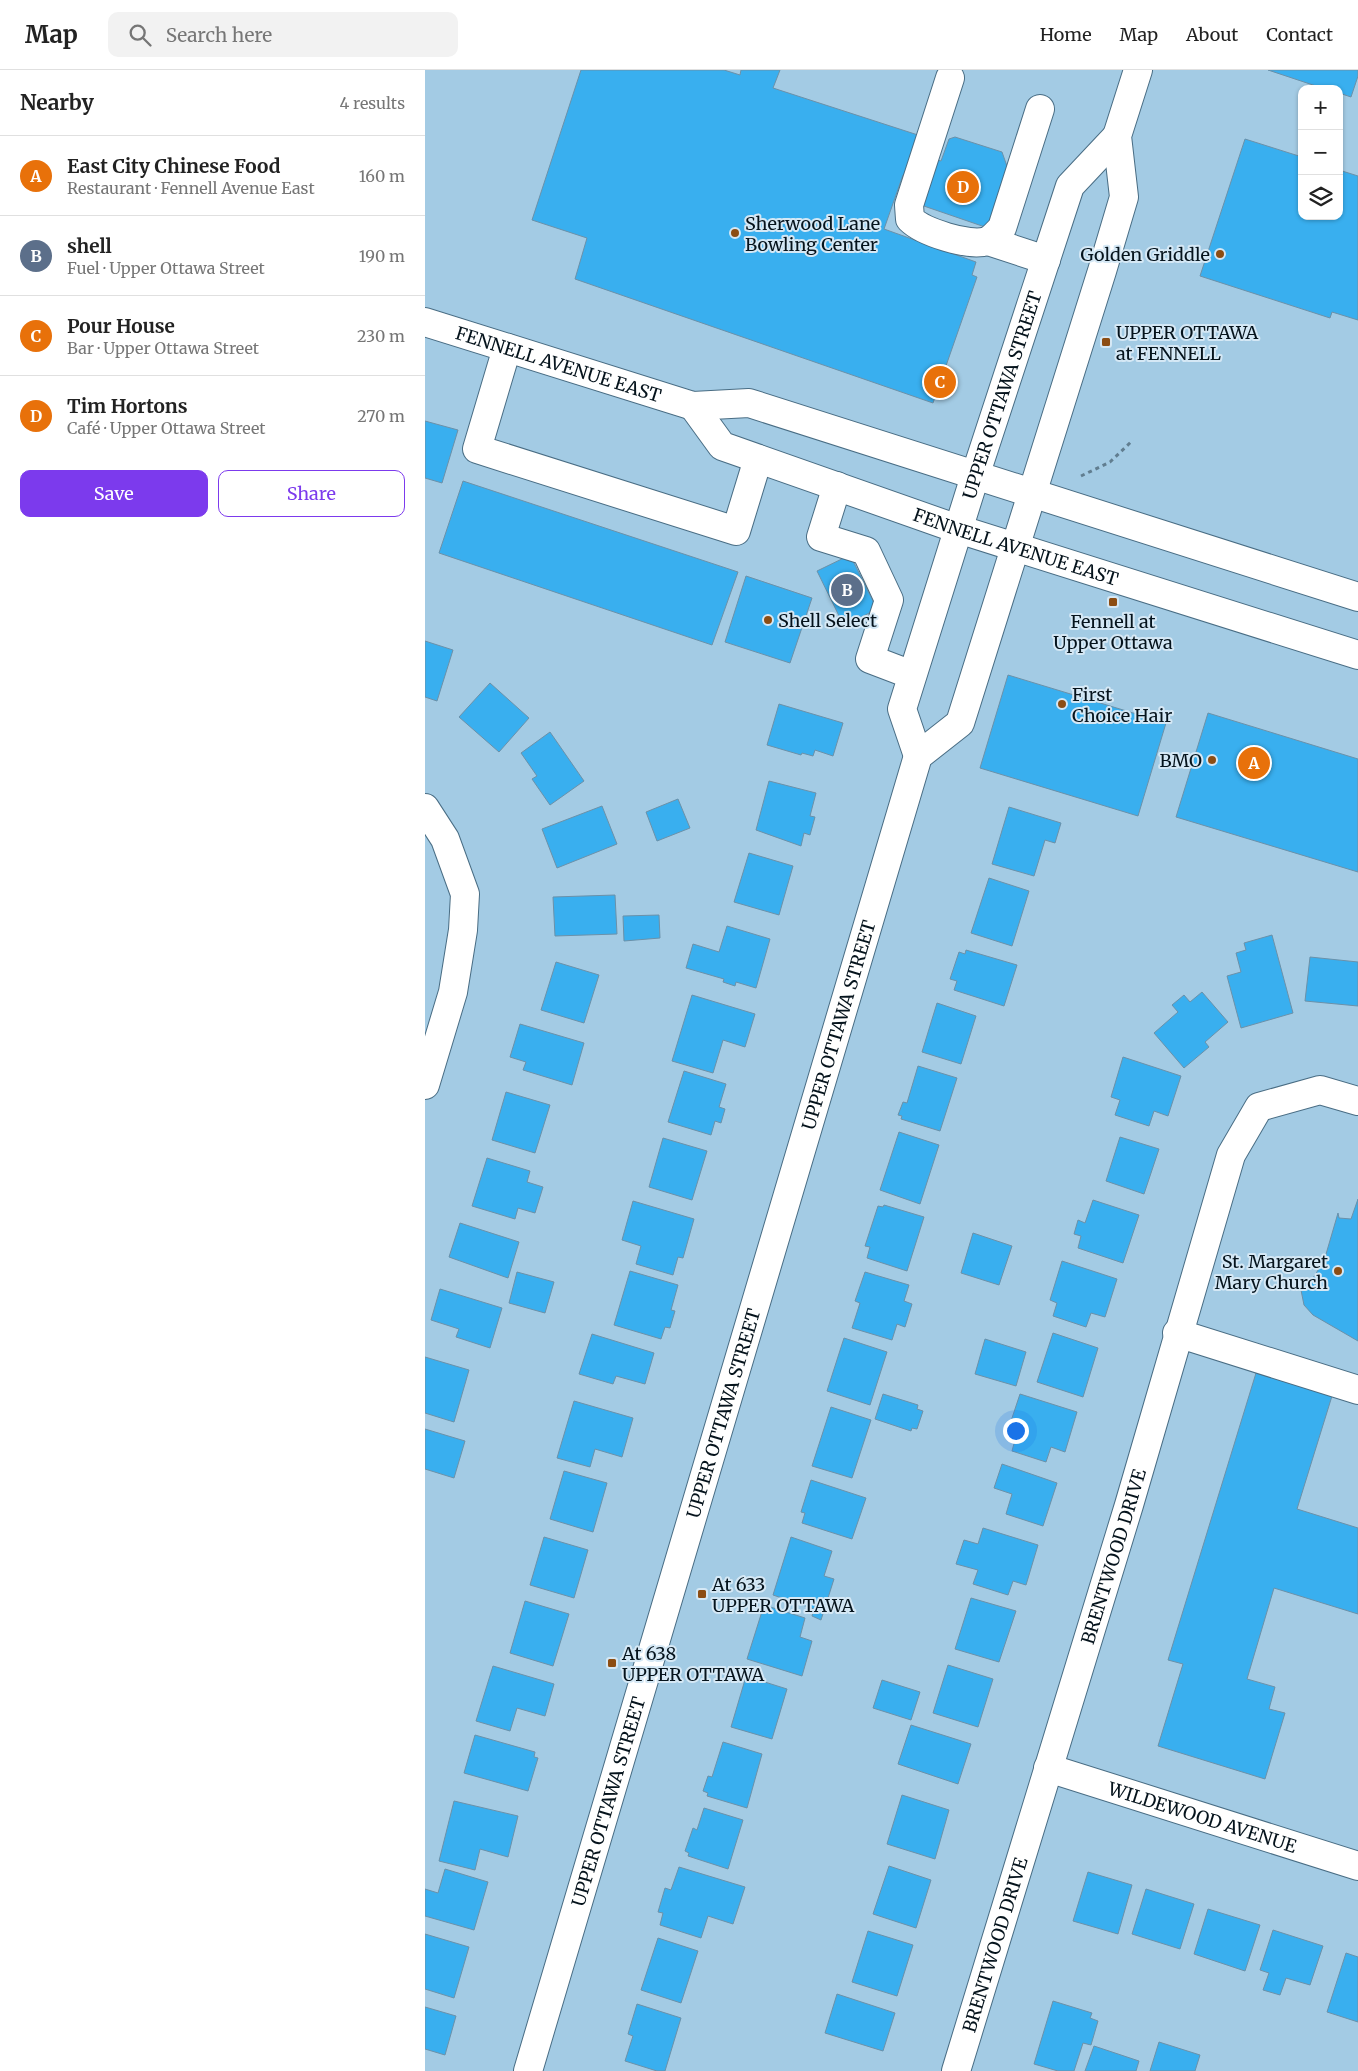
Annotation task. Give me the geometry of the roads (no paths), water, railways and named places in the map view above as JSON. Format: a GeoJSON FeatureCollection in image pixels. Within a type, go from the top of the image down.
{"type":"FeatureCollection","features":[{"type":"Feature","properties":{"kind":"main road","name":"UPPER OTTAWA STREET"},"geometry":{"type":"LineString","coordinates":[[529,2071],[918,756],[902,709],[912,675],[1070,186],[1117,136],[1139,70]]}},
{"type":"Feature","properties":{"kind":"main road"},"geometry":{"type":"LineString","coordinates":[[950,78],[909,205],[910,219],[918,227],[971,243],[988,241],[1045,260]]}},
{"type":"Feature","properties":{"kind":"main road"},"geometry":{"type":"LineString","coordinates":[[988,241],[1002,228],[1040,109]]}},
{"type":"Feature","properties":{"kind":"main road","name":"UPPER OTTAWA STREET"},"geometry":{"type":"LineString","coordinates":[[918,756],[960,723],[1034,495],[1124,197],[1117,136]]}},
{"type":"Feature","properties":{"kind":"main road","name":"FENNELL AVENUE EAST"},"geometry":{"type":"LineString","coordinates":[[425,322],[693,406],[749,403],[1034,495],[1358,596]]}},
{"type":"Feature","properties":{"kind":"main road"},"geometry":{"type":"LineString","coordinates":[[507,348],[477,449],[736,531],[758,459]]}},
{"type":"Feature","properties":{"kind":"main road","name":"FENNELL AVENUE EAST"},"geometry":{"type":"LineString","coordinates":[[693,406],[722,446],[958,529],[1358,655]]}},
{"type":"Feature","properties":{"kind":"main road"},"geometry":{"type":"LineString","coordinates":[[837,486],[821,536],[866,551],[889,600],[870,659],[912,675]]}},
{"type":"Feature","properties":{"kind":"main road"},"geometry":{"type":"LineString","coordinates":[[425,808],[445,839],[465,894],[463,930],[453,992],[425,1085]]}},
{"type":"Feature","properties":{"kind":"main road","name":"BRENTWOOD DRIVE"},"geometry":{"type":"LineString","coordinates":[[956,2071],[1129,1505],[1177,1333],[1231,1155],[1259,1107],[1320,1090],[1358,1101]]}},
{"type":"Feature","properties":{"kind":"main road"},"geometry":{"type":"LineString","coordinates":[[1177,1333],[1358,1390]]}},
{"type":"Feature","properties":{"kind":"main road","name":"WILDEWOOD AVENUE"},"geometry":{"type":"LineString","coordinates":[[1049,1768],[1358,1866]]}},
{"type":"Feature","properties":{"kind":"place","name":"Tim Hortons"},"geometry":{"type":"Point","coordinates":[963,187]}},
{"type":"Feature","properties":{"kind":"place","name":"Sherwood Lane Bowling Center"},"geometry":{"type":"Point","coordinates":[735,233]}},
{"type":"Feature","properties":{"kind":"place","name":"Golden Griddle"},"geometry":{"type":"Point","coordinates":[1220,254]}},
{"type":"Feature","properties":{"kind":"place","name":"UPPER OTTAWA at FENNELL"},"geometry":{"type":"Point","coordinates":[1106,342]}},
{"type":"Feature","properties":{"kind":"place","name":"Pour House"},"geometry":{"type":"Point","coordinates":[940,382]}},
{"type":"Feature","properties":{"kind":"place","name":"shell"},"geometry":{"type":"Point","coordinates":[847,590]}},
{"type":"Feature","properties":{"kind":"place","name":"Fennell at Upper Ottawa"},"geometry":{"type":"Point","coordinates":[1113,602]}},
{"type":"Feature","properties":{"kind":"place","name":"Shell Select"},"geometry":{"type":"Point","coordinates":[768,620]}},
{"type":"Feature","properties":{"kind":"place","name":"First Choice Hair"},"geometry":{"type":"Point","coordinates":[1062,704]}},
{"type":"Feature","properties":{"kind":"place","name":"BMO"},"geometry":{"type":"Point","coordinates":[1212,760]}},
{"type":"Feature","properties":{"kind":"place","name":"East City Chinese Food"},"geometry":{"type":"Point","coordinates":[1254,763]}},
{"type":"Feature","properties":{"kind":"place","name":"St. Margaret Mary Church"},"geometry":{"type":"Point","coordinates":[1338,1271]}},
{"type":"Feature","properties":{"kind":"place","name":"At 633 UPPER OTTAWA"},"geometry":{"type":"Point","coordinates":[702,1594]}},
{"type":"Feature","properties":{"kind":"place","name":"At 638 UPPER OTTAWA"},"geometry":{"type":"Point","coordinates":[612,1663]}}]}
